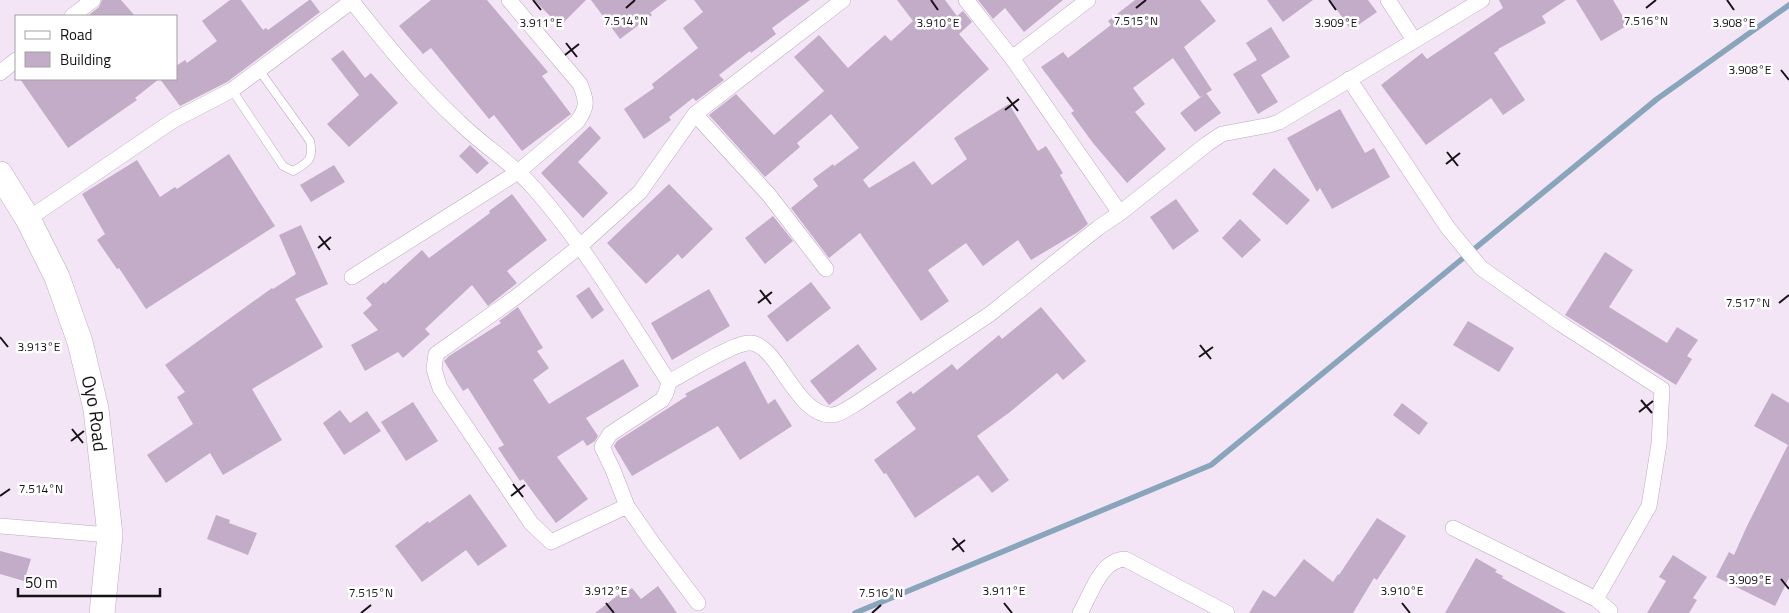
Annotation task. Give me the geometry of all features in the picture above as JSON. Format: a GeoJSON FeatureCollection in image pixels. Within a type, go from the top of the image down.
{"type":"FeatureCollection","features":[{"type":"Feature","properties":{"kind":"highway","name":"Oyo Road"},"geometry":{"type":"LineString","coordinates":[[0,174],[28,219],[57,277],[80,342],[96,409],[110,534],[102,613]]}},
{"type":"Feature","properties":{"kind":"street"},"geometry":{"type":"LineString","coordinates":[[73,15],[93,0]]}},
{"type":"Feature","properties":{"kind":"street"},"geometry":{"type":"LineString","coordinates":[[352,277],[518,172],[577,122],[584,113],[586,100],[580,84],[509,0]]}},
{"type":"Feature","properties":{"kind":"street"},"geometry":{"type":"LineString","coordinates":[[627,506],[551,542],[531,523],[522,511],[440,388],[434,369],[436,354],[516,296],[580,246],[640,192],[695,114],[844,0]]}},
{"type":"Feature","properties":{"kind":"street"},"geometry":{"type":"LineString","coordinates":[[966,0],[1012,58],[1120,213]]}},
{"type":"Feature","properties":{"kind":"street"},"geometry":{"type":"LineString","coordinates":[[1012,58],[1088,0]]}},
{"type":"Feature","properties":{"kind":"street"},"geometry":{"type":"LineString","coordinates":[[1388,0],[1414,40]]}},
{"type":"Feature","properties":{"kind":"street"},"geometry":{"type":"LineString","coordinates":[[698,603],[627,506],[602,447],[610,434],[662,400],[670,382],[734,348],[750,342],[762,347],[808,406],[823,415],[835,415],[857,403],[990,314],[1098,228],[1222,134],[1279,122],[1482,0]]}},
{"type":"Feature","properties":{"kind":"street"},"geometry":{"type":"LineString","coordinates":[[28,219],[174,120],[232,90],[352,1],[436,101],[518,172],[561,220],[670,382]]}},
{"type":"Feature","properties":{"kind":"street"},"geometry":{"type":"LineString","coordinates":[[0,73],[15,61]]}},
{"type":"Feature","properties":{"kind":"street"},"geometry":{"type":"LineString","coordinates":[[1349,79],[1448,228],[1481,268],[1560,324],[1662,389],[1659,444],[1649,506],[1596,599]]}},
{"type":"Feature","properties":{"kind":"street"},"geometry":{"type":"LineString","coordinates":[[695,114],[769,195],[826,269]]}},
{"type":"Feature","properties":{"kind":"street"},"geometry":{"type":"LineString","coordinates":[[0,526],[110,534]]}},
{"type":"Feature","properties":{"kind":"street"},"geometry":{"type":"LineString","coordinates":[[1452,528],[1596,599],[1610,611],[1609,613]]}},
{"type":"Feature","properties":{"kind":"street"},"geometry":{"type":"LineString","coordinates":[[1080,613],[1106,567],[1118,559],[1125,559],[1227,613]]}},
{"type":"Feature","properties":{"kind":"lane"},"geometry":{"type":"LineString","coordinates":[[232,90],[283,166],[293,171],[309,161],[312,150],[310,142],[259,70]]}},
{"type":"Feature","properties":{"kind":"building"},"geometry":{"type":"Polygon","coordinates":[[[102,0],[121,0],[134,15],[90,15],[99,7],[102,0]]]}},
{"type":"Feature","properties":{"kind":"building"},"geometry":{"type":"Polygon","coordinates":[[[230,0],[241,0],[263,30],[266,28],[268,30],[309,0],[320,12],[227,82],[180,106],[161,80],[178,80],[178,65],[185,60],[187,63],[217,41],[202,21],[230,0]]]}},
{"type":"Feature","properties":{"kind":"building"},"geometry":{"type":"Polygon","coordinates":[[[431,0],[487,0],[548,72],[542,76],[571,114],[522,151],[494,115],[489,119],[431,48],[423,54],[399,26],[431,0]]]}},
{"type":"Feature","properties":{"kind":"building"},"geometry":{"type":"Polygon","coordinates":[[[534,0],[586,0],[560,26],[534,0]]]}},
{"type":"Feature","properties":{"kind":"building"},"geometry":{"type":"Polygon","coordinates":[[[591,0],[667,0],[650,13],[652,15],[620,39],[591,0]]]}},
{"type":"Feature","properties":{"kind":"building"},"geometry":{"type":"Polygon","coordinates":[[[694,0],[810,0],[772,28],[776,34],[719,75],[724,80],[696,101],[693,98],[669,117],[671,120],[644,139],[624,109],[654,88],[652,84],[698,48],[683,28],[703,12],[694,0]]]}},
{"type":"Feature","properties":{"kind":"building"},"geometry":{"type":"Polygon","coordinates":[[[897,0],[945,0],[957,16],[963,11],[972,22],[959,34],[989,69],[863,180],[869,188],[914,161],[932,185],[967,159],[954,138],[1009,104],[1038,151],[1046,146],[1063,173],[1060,175],[1088,224],[1031,260],[1018,240],[983,266],[966,243],[928,270],[949,301],[921,321],[860,233],[829,258],[791,208],[818,186],[813,179],[859,148],[831,114],[797,143],[800,147],[765,177],[709,115],[736,94],[774,135],[824,91],[794,57],[819,35],[848,68],[885,35],[891,41],[913,21],[897,0]]]}},
{"type":"Feature","properties":{"kind":"building"},"geometry":{"type":"Polygon","coordinates":[[[978,0],[1063,0],[1024,32],[1005,8],[993,19],[978,0]]]}},
{"type":"Feature","properties":{"kind":"building"},"geometry":{"type":"Polygon","coordinates":[[[1135,0],[1200,0],[1216,21],[1184,47],[1212,90],[1200,97],[1173,58],[1133,88],[1145,104],[1135,112],[1166,149],[1127,183],[1093,143],[1071,113],[1074,111],[1041,67],[1063,52],[1068,58],[1111,25],[1108,21],[1135,0]]]}},
{"type":"Feature","properties":{"kind":"building"},"geometry":{"type":"Polygon","coordinates":[[[1267,0],[1313,0],[1283,22],[1267,0]]]}},
{"type":"Feature","properties":{"kind":"building"},"geometry":{"type":"Polygon","coordinates":[[[1330,0],[1368,0],[1377,12],[1351,30],[1330,0]]]}},
{"type":"Feature","properties":{"kind":"building"},"geometry":{"type":"Polygon","coordinates":[[[1499,0],[1566,0],[1542,16],[1546,23],[1494,53],[1525,100],[1503,115],[1491,98],[1426,145],[1381,85],[1422,53],[1427,59],[1503,8],[1499,0]]]}},
{"type":"Feature","properties":{"kind":"building"},"geometry":{"type":"Polygon","coordinates":[[[1576,0],[1613,0],[1628,25],[1601,41],[1576,0]]]}},
{"type":"Feature","properties":{"kind":"building"},"geometry":{"type":"Polygon","coordinates":[[[1271,27],[1290,57],[1261,75],[1278,102],[1258,114],[1233,74],[1257,60],[1246,43],[1271,27]]]}},
{"type":"Feature","properties":{"kind":"building"},"geometry":{"type":"Polygon","coordinates":[[[343,50],[365,78],[371,73],[398,103],[349,147],[327,124],[359,95],[331,59],[343,50]]]}},
{"type":"Feature","properties":{"kind":"building"},"geometry":{"type":"Polygon","coordinates":[[[21,80],[158,80],[135,98],[137,100],[68,148],[21,80]]]}},
{"type":"Feature","properties":{"kind":"building"},"geometry":{"type":"Polygon","coordinates":[[[1206,93],[1221,113],[1195,132],[1180,113],[1206,93]]]}},
{"type":"Feature","properties":{"kind":"building"},"geometry":{"type":"Polygon","coordinates":[[[1340,109],[1365,153],[1374,148],[1390,177],[1332,209],[1320,188],[1317,192],[1287,138],[1340,109]]]}},
{"type":"Feature","properties":{"kind":"building"},"geometry":{"type":"Polygon","coordinates":[[[590,126],[601,138],[578,162],[608,193],[583,218],[541,173],[590,126]]]}},
{"type":"Feature","properties":{"kind":"building"},"geometry":{"type":"Polygon","coordinates":[[[470,145],[489,163],[477,174],[459,156],[470,145]]]}},
{"type":"Feature","properties":{"kind":"building"},"geometry":{"type":"Polygon","coordinates":[[[229,154],[275,226],[146,309],[119,268],[117,269],[97,240],[105,234],[82,194],[137,160],[160,197],[175,187],[177,189],[229,154]]]}},
{"type":"Feature","properties":{"kind":"building"},"geometry":{"type":"Polygon","coordinates":[[[334,165],[345,182],[311,202],[300,185],[334,165]]]}},
{"type":"Feature","properties":{"kind":"building"},"geometry":{"type":"Polygon","coordinates":[[[1274,168],[1310,200],[1287,225],[1252,194],[1274,168]]]}},
{"type":"Feature","properties":{"kind":"building"},"geometry":{"type":"Polygon","coordinates":[[[669,184],[713,229],[682,259],[678,254],[646,284],[607,243],[669,184]]]}},
{"type":"Feature","properties":{"kind":"building"},"geometry":{"type":"Polygon","coordinates":[[[512,194],[547,240],[507,271],[517,283],[488,306],[472,285],[425,329],[430,334],[403,358],[398,352],[365,371],[351,345],[378,330],[363,313],[372,305],[366,298],[384,282],[385,284],[422,250],[429,258],[490,213],[489,211],[512,194]]]}},
{"type":"Feature","properties":{"kind":"building"},"geometry":{"type":"Polygon","coordinates":[[[1176,199],[1199,231],[1173,250],[1150,217],[1176,199]]]}},
{"type":"Feature","properties":{"kind":"building"},"geometry":{"type":"Polygon","coordinates":[[[773,216],[793,241],[765,264],[745,238],[773,216]]]}},
{"type":"Feature","properties":{"kind":"building"},"geometry":{"type":"Polygon","coordinates":[[[1240,219],[1261,240],[1242,258],[1222,238],[1240,219]]]}},
{"type":"Feature","properties":{"kind":"building"},"geometry":{"type":"Polygon","coordinates":[[[301,225],[328,284],[295,299],[323,347],[252,389],[282,440],[223,475],[210,453],[166,483],[147,455],[193,424],[177,397],[185,392],[165,365],[272,288],[296,274],[279,235],[301,225]]]}},
{"type":"Feature","properties":{"kind":"building"},"geometry":{"type":"Polygon","coordinates":[[[1605,252],[1633,270],[1609,307],[1667,343],[1677,327],[1698,340],[1687,356],[1692,359],[1676,385],[1565,315],[1605,252]]]}},
{"type":"Feature","properties":{"kind":"building"},"geometry":{"type":"Polygon","coordinates":[[[811,282],[831,308],[787,342],[767,316],[811,282]]]}},
{"type":"Feature","properties":{"kind":"building"},"geometry":{"type":"Polygon","coordinates":[[[589,287],[604,310],[592,319],[576,296],[589,287]]]}},
{"type":"Feature","properties":{"kind":"building"},"geometry":{"type":"Polygon","coordinates":[[[709,289],[730,326],[672,360],[651,323],[709,289]]]}},
{"type":"Feature","properties":{"kind":"building"},"geometry":{"type":"Polygon","coordinates":[[[518,307],[543,348],[537,351],[549,368],[533,380],[549,404],[623,359],[639,386],[586,418],[598,436],[595,441],[587,446],[583,440],[557,457],[588,499],[556,523],[523,479],[520,481],[498,448],[504,445],[468,388],[463,391],[444,361],[501,323],[499,321],[518,307]]]}},
{"type":"Feature","properties":{"kind":"building"},"geometry":{"type":"Polygon","coordinates":[[[1041,307],[1086,361],[1063,380],[1057,373],[1010,412],[977,436],[1009,480],[992,493],[978,475],[915,518],[886,473],[884,474],[874,460],[916,429],[896,402],[911,391],[913,394],[952,364],[957,370],[999,335],[1002,339],[1041,307]]]}},
{"type":"Feature","properties":{"kind":"building"},"geometry":{"type":"Polygon","coordinates":[[[1468,321],[1514,348],[1499,372],[1453,345],[1468,321]]]}},
{"type":"Feature","properties":{"kind":"building"},"geometry":{"type":"Polygon","coordinates":[[[858,344],[877,369],[829,405],[810,381],[858,344]]]}},
{"type":"Feature","properties":{"kind":"building"},"geometry":{"type":"Polygon","coordinates":[[[745,361],[768,404],[775,399],[792,426],[740,460],[718,426],[632,476],[614,446],[617,441],[687,396],[685,394],[745,361]]]}},
{"type":"Feature","properties":{"kind":"building"},"geometry":{"type":"Polygon","coordinates":[[[1772,393],[1789,403],[1789,578],[1775,606],[1716,577],[1729,552],[1734,555],[1788,445],[1754,426],[1772,393]]]}},
{"type":"Feature","properties":{"kind":"building"},"geometry":{"type":"Polygon","coordinates":[[[413,402],[438,441],[406,461],[381,422],[413,402]]]}},
{"type":"Feature","properties":{"kind":"building"},"geometry":{"type":"Polygon","coordinates":[[[1402,403],[1428,423],[1419,435],[1393,415],[1402,403]]]}},
{"type":"Feature","properties":{"kind":"building"},"geometry":{"type":"Polygon","coordinates":[[[340,410],[350,423],[367,411],[381,431],[344,455],[323,423],[340,410]]]}},
{"type":"Feature","properties":{"kind":"building"},"geometry":{"type":"Polygon","coordinates":[[[470,494],[507,546],[478,566],[466,550],[422,582],[395,546],[428,521],[429,523],[470,494]]]}},
{"type":"Feature","properties":{"kind":"building"},"geometry":{"type":"Polygon","coordinates":[[[216,515],[230,520],[229,523],[257,533],[248,555],[207,539],[216,515]]]}},
{"type":"Feature","properties":{"kind":"building"},"geometry":{"type":"Polygon","coordinates":[[[1377,518],[1406,536],[1377,580],[1374,578],[1353,613],[1249,613],[1263,590],[1275,597],[1304,559],[1333,582],[1377,518]]]}},
{"type":"Feature","properties":{"kind":"building"},"geometry":{"type":"Polygon","coordinates":[[[0,551],[31,559],[24,581],[0,574],[0,551]]]}},
{"type":"Feature","properties":{"kind":"building"},"geometry":{"type":"Polygon","coordinates":[[[1673,555],[1707,577],[1693,598],[1697,600],[1689,613],[1647,613],[1666,581],[1659,577],[1673,555]]]}},
{"type":"Feature","properties":{"kind":"building"},"geometry":{"type":"Polygon","coordinates":[[[1476,558],[1497,570],[1495,572],[1503,576],[1502,578],[1566,613],[1445,613],[1476,558]]]}},
{"type":"Feature","properties":{"kind":"building"},"geometry":{"type":"Polygon","coordinates":[[[658,586],[677,613],[595,613],[622,592],[624,594],[632,588],[641,599],[658,586]]]}},
{"type":"Feature","properties":{"kind":"waterway"},"geometry":{"type":"LineString","coordinates":[[855,613],[1211,465],[1657,99],[1789,5]]}}]}
